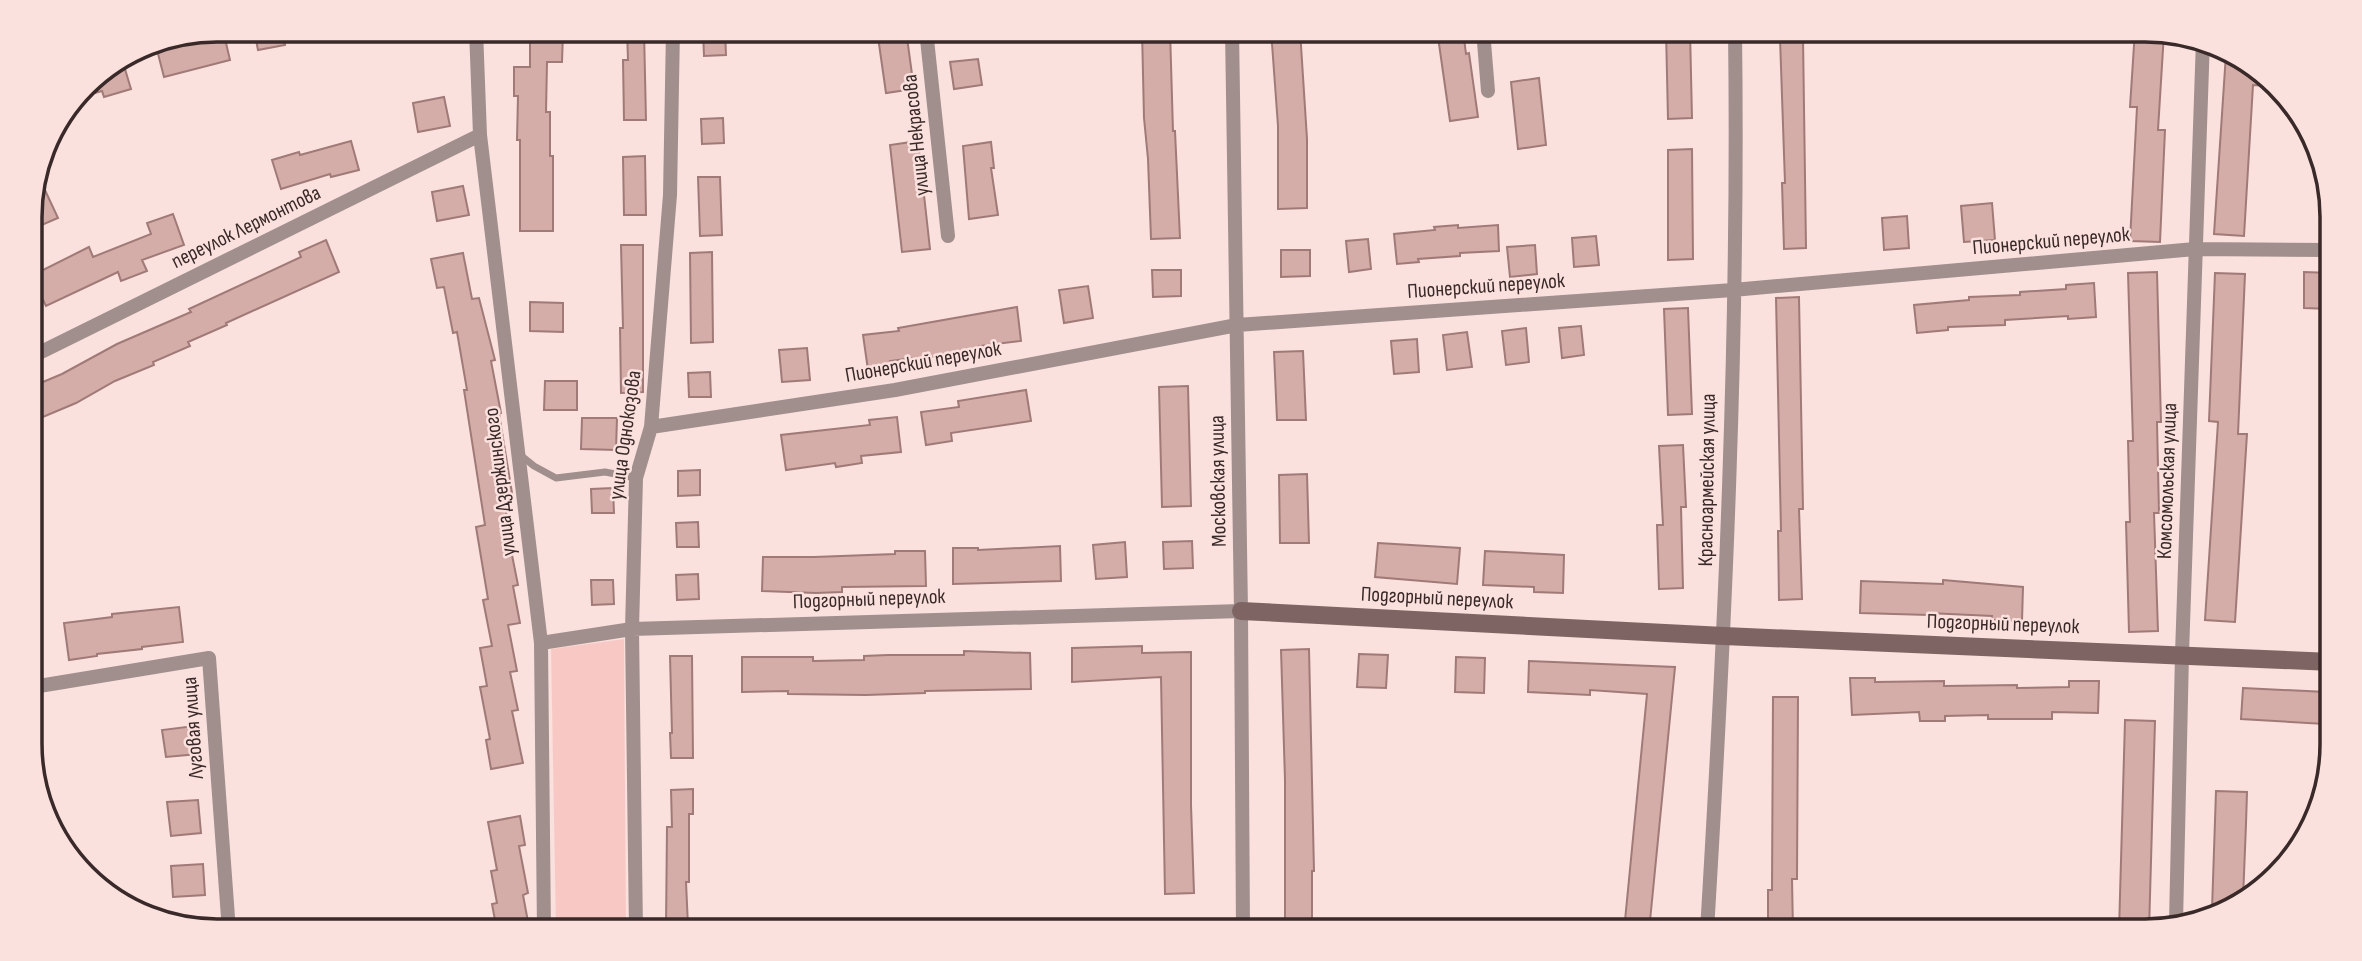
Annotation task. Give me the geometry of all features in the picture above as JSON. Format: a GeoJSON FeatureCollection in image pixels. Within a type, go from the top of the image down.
{"type":"FeatureCollection","features":[{"type":"Feature","properties":{"kind":"main road","name":"Подгорный переулок"},"geometry":{"type":"LineString","coordinates":[[1241,611],[1724,636],[2320,661]]}},
{"type":"Feature","properties":{"kind":"street","name":"улица Дзержинского"},"geometry":{"type":"LineString","coordinates":[[476,42],[480,135],[541,643],[544,919]]}},
{"type":"Feature","properties":{"kind":"street","name":"улица Однокозова"},"geometry":{"type":"LineString","coordinates":[[636,919],[632,629],[636,478],[651,427],[670,195],[673,42]]}},
{"type":"Feature","properties":{"kind":"street","name":"улица Некрасова"},"geometry":{"type":"LineString","coordinates":[[927,42],[947,236]]}},
{"type":"Feature","properties":{"kind":"street","name":"Московская улица"},"geometry":{"type":"LineString","coordinates":[[1232,42],[1241,611],[1242,919]]}},
{"type":"Feature","properties":{"kind":"street"},"geometry":{"type":"LineString","coordinates":[[1484,42],[1488,92]]}},
{"type":"Feature","properties":{"kind":"street","name":"Красноармейская улица"},"geometry":{"type":"LineString","coordinates":[[1708,919],[1724,636],[1733,289],[1735,42]]}},
{"type":"Feature","properties":{"kind":"street","name":"Комсомольская улица"},"geometry":{"type":"LineString","coordinates":[[2176,916],[2182,654],[2203,52]]}},
{"type":"Feature","properties":{"kind":"street","name":"переулок Лермонтова"},"geometry":{"type":"LineString","coordinates":[[42,352],[480,135]]}},
{"type":"Feature","properties":{"kind":"street","name":"Пионерский переулок"},"geometry":{"type":"LineString","coordinates":[[651,427],[895,390],[1237,325],[1733,289],[2195,249],[2320,250]]}},
{"type":"Feature","properties":{"kind":"street","name":"Подгорный переулок"},"geometry":{"type":"LineString","coordinates":[[541,643],[632,629],[1241,611]]}},
{"type":"Feature","properties":{"kind":"street","name":"Луговая улица"},"geometry":{"type":"LineString","coordinates":[[42,686],[209,658],[228,919]]}},
{"type":"Feature","properties":{"kind":"lane"},"geometry":{"type":"LineString","coordinates":[[518,453],[556,478],[605,472],[636,478]]}},
{"type":"Feature","properties":{"kind":"shaded area"},"geometry":{"type":"Polygon","coordinates":[[[624,639],[626,919],[556,919],[551,649],[624,639]]]}},
{"type":"Feature","properties":{"kind":"building"},"geometry":{"type":"Polygon","coordinates":[[[226,42],[230,60],[164,77],[158,53],[183,45],[226,42]]]}},
{"type":"Feature","properties":{"kind":"building"},"geometry":{"type":"Polygon","coordinates":[[[256,42],[284,42],[285,45],[258,50],[256,42]]]}},
{"type":"Feature","properties":{"kind":"building"},"geometry":{"type":"Polygon","coordinates":[[[530,42],[563,42],[562,62],[547,62],[546,112],[550,112],[550,156],[553,156],[553,231],[520,231],[520,140],[517,140],[518,96],[514,96],[514,67],[530,67],[530,42]]]}},
{"type":"Feature","properties":{"kind":"building"},"geometry":{"type":"Polygon","coordinates":[[[627,42],[644,42],[646,120],[624,120],[623,60],[628,60],[627,42]]]}},
{"type":"Feature","properties":{"kind":"building"},"geometry":{"type":"Polygon","coordinates":[[[703,42],[725,42],[726,55],[704,56],[703,42]]]}},
{"type":"Feature","properties":{"kind":"building"},"geometry":{"type":"Polygon","coordinates":[[[879,42],[908,42],[914,89],[886,93],[879,42]]]}},
{"type":"Feature","properties":{"kind":"building"},"geometry":{"type":"Polygon","coordinates":[[[1142,42],[1170,42],[1180,238],[1151,239],[1142,42]]]}},
{"type":"Feature","properties":{"kind":"building"},"geometry":{"type":"Polygon","coordinates":[[[1272,42],[1301,42],[1307,139],[1307,208],[1278,209],[1278,126],[1272,42]]]}},
{"type":"Feature","properties":{"kind":"building"},"geometry":{"type":"Polygon","coordinates":[[[1439,42],[1464,42],[1466,54],[1469,53],[1478,117],[1450,121],[1439,42]]]}},
{"type":"Feature","properties":{"kind":"building"},"geometry":{"type":"Polygon","coordinates":[[[1666,42],[1690,42],[1692,118],[1668,119],[1666,42]]]}},
{"type":"Feature","properties":{"kind":"building"},"geometry":{"type":"Polygon","coordinates":[[[1780,42],[1803,42],[1806,248],[1784,249],[1782,183],[1785,183],[1780,42]]]}},
{"type":"Feature","properties":{"kind":"building"},"geometry":{"type":"Polygon","coordinates":[[[2134,42],[2163,43],[2158,130],[2165,130],[2160,242],[2130,241],[2137,107],[2130,107],[2134,42]]]}},
{"type":"Feature","properties":{"kind":"building"},"geometry":{"type":"Polygon","coordinates":[[[978,59],[982,85],[954,89],[950,62],[978,59]]]}},
{"type":"Feature","properties":{"kind":"building"},"geometry":{"type":"Polygon","coordinates":[[[2225,62],[2259,85],[2253,85],[2244,236],[2214,234],[2225,62]]]}},
{"type":"Feature","properties":{"kind":"building"},"geometry":{"type":"Polygon","coordinates":[[[125,69],[131,89],[104,97],[102,91],[92,94],[125,69]]]}},
{"type":"Feature","properties":{"kind":"building"},"geometry":{"type":"Polygon","coordinates":[[[1539,78],[1546,145],[1518,149],[1511,82],[1539,78]]]}},
{"type":"Feature","properties":{"kind":"building"},"geometry":{"type":"Polygon","coordinates":[[[444,97],[450,126],[418,132],[413,103],[444,97]]]}},
{"type":"Feature","properties":{"kind":"building"},"geometry":{"type":"Polygon","coordinates":[[[723,118],[724,143],[702,144],[701,119],[723,118]]]}},
{"type":"Feature","properties":{"kind":"building"},"geometry":{"type":"Polygon","coordinates":[[[351,141],[359,170],[331,177],[330,174],[281,189],[272,160],[351,141]]]}},
{"type":"Feature","properties":{"kind":"building"},"geometry":{"type":"Polygon","coordinates":[[[918,141],[930,249],[902,252],[890,145],[918,141]]]}},
{"type":"Feature","properties":{"kind":"building"},"geometry":{"type":"Polygon","coordinates":[[[991,142],[994,168],[991,168],[998,215],[969,219],[963,146],[991,142]]]}},
{"type":"Feature","properties":{"kind":"building"},"geometry":{"type":"Polygon","coordinates":[[[1692,149],[1693,259],[1668,260],[1668,150],[1692,149]]]}},
{"type":"Feature","properties":{"kind":"building"},"geometry":{"type":"Polygon","coordinates":[[[645,156],[646,215],[624,215],[623,157],[645,156]]]}},
{"type":"Feature","properties":{"kind":"building"},"geometry":{"type":"Polygon","coordinates":[[[698,177],[720,177],[722,235],[700,236],[698,177]]]}},
{"type":"Feature","properties":{"kind":"building"},"geometry":{"type":"Polygon","coordinates":[[[463,186],[469,215],[437,221],[432,192],[463,186]]]}},
{"type":"Feature","properties":{"kind":"building"},"geometry":{"type":"Polygon","coordinates":[[[44,189],[58,218],[42,225],[44,189]]]}},
{"type":"Feature","properties":{"kind":"building"},"geometry":{"type":"Polygon","coordinates":[[[1992,203],[1995,240],[1964,242],[1961,206],[1992,203]]]}},
{"type":"Feature","properties":{"kind":"building"},"geometry":{"type":"Polygon","coordinates":[[[173,214],[184,245],[142,260],[147,271],[121,281],[118,272],[46,306],[42,298],[42,270],[89,247],[93,257],[151,234],[147,223],[173,214]]]}},
{"type":"Feature","properties":{"kind":"building"},"geometry":{"type":"Polygon","coordinates":[[[1907,216],[1909,248],[1884,250],[1882,218],[1907,216]]]}},
{"type":"Feature","properties":{"kind":"building"},"geometry":{"type":"Polygon","coordinates":[[[1458,225],[1458,228],[1498,225],[1499,251],[1460,253],[1460,256],[1418,259],[1419,262],[1397,264],[1394,234],[1458,225]]]}},
{"type":"Feature","properties":{"kind":"building"},"geometry":{"type":"Polygon","coordinates":[[[1596,236],[1599,265],[1574,267],[1572,238],[1596,236]]]}},
{"type":"Feature","properties":{"kind":"building"},"geometry":{"type":"Polygon","coordinates":[[[1368,239],[1371,269],[1349,272],[1346,241],[1368,239]]]}},
{"type":"Feature","properties":{"kind":"building"},"geometry":{"type":"Polygon","coordinates":[[[326,240],[339,272],[226,323],[227,325],[188,342],[190,346],[153,362],[154,365],[42,417],[42,382],[301,257],[299,252],[326,240]]]}},
{"type":"Feature","properties":{"kind":"building"},"geometry":{"type":"Polygon","coordinates":[[[621,245],[643,245],[643,392],[621,393],[621,245]]]}},
{"type":"Feature","properties":{"kind":"building"},"geometry":{"type":"Polygon","coordinates":[[[1535,245],[1537,274],[1510,277],[1507,247],[1535,245]]]}},
{"type":"Feature","properties":{"kind":"building"},"geometry":{"type":"Polygon","coordinates":[[[1281,250],[1310,250],[1310,276],[1281,277],[1281,250]]]}},
{"type":"Feature","properties":{"kind":"building"},"geometry":{"type":"Polygon","coordinates":[[[712,252],[713,342],[691,343],[690,253],[712,252]]]}},
{"type":"Feature","properties":{"kind":"building"},"geometry":{"type":"Polygon","coordinates":[[[463,253],[472,299],[479,298],[495,360],[491,361],[513,499],[504,500],[518,585],[513,586],[520,623],[508,625],[517,671],[510,672],[518,710],[512,711],[523,763],[491,769],[486,740],[490,739],[480,687],[487,686],[480,648],[492,646],[483,600],[488,599],[476,527],[485,525],[457,332],[453,333],[444,287],[437,288],[431,259],[463,253]]]}},
{"type":"Feature","properties":{"kind":"building"},"geometry":{"type":"Polygon","coordinates":[[[1152,270],[1181,270],[1181,296],[1153,297],[1152,270]]]}},
{"type":"Feature","properties":{"kind":"building"},"geometry":{"type":"Polygon","coordinates":[[[2157,272],[2161,422],[2157,422],[2159,513],[2154,513],[2158,631],[2129,632],[2126,522],[2130,522],[2128,441],[2133,441],[2128,273],[2157,272]]]}},
{"type":"Feature","properties":{"kind":"building"},"geometry":{"type":"Polygon","coordinates":[[[2304,272],[2320,273],[2320,309],[2304,308],[2304,272]]]}},
{"type":"Feature","properties":{"kind":"building"},"geometry":{"type":"Polygon","coordinates":[[[2215,273],[2245,274],[2238,434],[2247,434],[2235,622],[2205,620],[2218,422],[2209,421],[2215,273]]]}},
{"type":"Feature","properties":{"kind":"building"},"geometry":{"type":"Polygon","coordinates":[[[2094,283],[2096,317],[2005,320],[2005,325],[1948,327],[1948,330],[1917,333],[1914,305],[1969,300],[1969,297],[2020,295],[2020,292],[2066,289],[2066,285],[2094,283]]]}},
{"type":"Feature","properties":{"kind":"building"},"geometry":{"type":"Polygon","coordinates":[[[1088,286],[1093,318],[1064,323],[1059,290],[1088,286]]]}},
{"type":"Feature","properties":{"kind":"building"},"geometry":{"type":"Polygon","coordinates":[[[1799,297],[1803,509],[1799,509],[1802,599],[1779,600],[1778,531],[1781,531],[1776,298],[1799,297]]]}},
{"type":"Feature","properties":{"kind":"building"},"geometry":{"type":"Polygon","coordinates":[[[530,302],[563,303],[563,332],[530,331],[530,302]]]}},
{"type":"Feature","properties":{"kind":"building"},"geometry":{"type":"Polygon","coordinates":[[[1017,307],[1021,341],[979,346],[980,350],[914,362],[914,358],[890,361],[891,366],[868,370],[863,335],[899,331],[898,328],[1017,307]]]}},
{"type":"Feature","properties":{"kind":"building"},"geometry":{"type":"Polygon","coordinates":[[[1688,308],[1692,414],[1668,415],[1664,309],[1688,308]]]}},
{"type":"Feature","properties":{"kind":"building"},"geometry":{"type":"Polygon","coordinates":[[[1581,326],[1584,355],[1562,358],[1559,328],[1581,326]]]}},
{"type":"Feature","properties":{"kind":"building"},"geometry":{"type":"Polygon","coordinates":[[[1526,328],[1529,362],[1506,365],[1502,331],[1526,328]]]}},
{"type":"Feature","properties":{"kind":"building"},"geometry":{"type":"Polygon","coordinates":[[[1467,332],[1472,367],[1447,370],[1443,335],[1467,332]]]}},
{"type":"Feature","properties":{"kind":"building"},"geometry":{"type":"Polygon","coordinates":[[[1417,339],[1419,372],[1394,374],[1391,341],[1417,339]]]}},
{"type":"Feature","properties":{"kind":"building"},"geometry":{"type":"Polygon","coordinates":[[[807,348],[810,380],[782,382],[779,350],[807,348]]]}},
{"type":"Feature","properties":{"kind":"building"},"geometry":{"type":"Polygon","coordinates":[[[1303,351],[1306,420],[1277,420],[1274,352],[1303,351]]]}},
{"type":"Feature","properties":{"kind":"building"},"geometry":{"type":"Polygon","coordinates":[[[710,372],[711,397],[689,397],[688,373],[710,372]]]}},
{"type":"Feature","properties":{"kind":"building"},"geometry":{"type":"Polygon","coordinates":[[[545,381],[577,381],[577,410],[544,410],[545,381]]]}},
{"type":"Feature","properties":{"kind":"building"},"geometry":{"type":"Polygon","coordinates":[[[1188,386],[1191,506],[1162,507],[1159,387],[1188,386]]]}},
{"type":"Feature","properties":{"kind":"building"},"geometry":{"type":"Polygon","coordinates":[[[1026,390],[1031,421],[951,433],[952,441],[926,445],[921,412],[959,407],[958,401],[1026,390]]]}},
{"type":"Feature","properties":{"kind":"building"},"geometry":{"type":"Polygon","coordinates":[[[897,417],[901,452],[861,456],[862,463],[836,467],[835,463],[786,470],[781,435],[870,425],[869,420],[897,417]]]}},
{"type":"Feature","properties":{"kind":"building"},"geometry":{"type":"Polygon","coordinates":[[[582,418],[617,418],[616,450],[581,449],[582,418]]]}},
{"type":"Feature","properties":{"kind":"building"},"geometry":{"type":"Polygon","coordinates":[[[1683,445],[1686,507],[1681,507],[1683,588],[1659,589],[1657,525],[1663,525],[1659,446],[1683,445]]]}},
{"type":"Feature","properties":{"kind":"building"},"geometry":{"type":"Polygon","coordinates":[[[700,470],[700,495],[678,496],[678,471],[700,470]]]}},
{"type":"Feature","properties":{"kind":"building"},"geometry":{"type":"Polygon","coordinates":[[[1307,474],[1309,543],[1280,543],[1279,475],[1307,474]]]}},
{"type":"Feature","properties":{"kind":"building"},"geometry":{"type":"Polygon","coordinates":[[[613,488],[614,513],[592,513],[591,489],[613,488]]]}},
{"type":"Feature","properties":{"kind":"building"},"geometry":{"type":"Polygon","coordinates":[[[698,522],[699,547],[677,547],[676,523],[698,522]]]}},
{"type":"Feature","properties":{"kind":"building"},"geometry":{"type":"Polygon","coordinates":[[[1192,541],[1193,568],[1164,569],[1163,542],[1192,541]]]}},
{"type":"Feature","properties":{"kind":"building"},"geometry":{"type":"Polygon","coordinates":[[[1125,542],[1127,577],[1096,579],[1093,545],[1125,542]]]}},
{"type":"Feature","properties":{"kind":"building"},"geometry":{"type":"Polygon","coordinates":[[[1378,543],[1460,548],[1457,584],[1375,577],[1378,543]]]}},
{"type":"Feature","properties":{"kind":"building"},"geometry":{"type":"Polygon","coordinates":[[[1060,546],[1061,581],[953,584],[953,548],[978,550],[1060,546]]]}},
{"type":"Feature","properties":{"kind":"building"},"geometry":{"type":"Polygon","coordinates":[[[895,551],[925,551],[926,586],[842,587],[842,592],[816,593],[762,591],[763,557],[895,554],[895,551]]]}},
{"type":"Feature","properties":{"kind":"building"},"geometry":{"type":"Polygon","coordinates":[[[1485,551],[1564,555],[1563,593],[1534,592],[1534,587],[1483,585],[1485,551]]]}},
{"type":"Feature","properties":{"kind":"building"},"geometry":{"type":"Polygon","coordinates":[[[698,574],[699,599],[677,600],[676,575],[698,574]]]}},
{"type":"Feature","properties":{"kind":"building"},"geometry":{"type":"Polygon","coordinates":[[[591,580],[613,580],[614,604],[592,605],[591,580]]]}},
{"type":"Feature","properties":{"kind":"building"},"geometry":{"type":"Polygon","coordinates":[[[1943,580],[2023,587],[2022,621],[1992,620],[1992,616],[1860,613],[1861,581],[1943,584],[1943,580]]]}},
{"type":"Feature","properties":{"kind":"building"},"geometry":{"type":"Polygon","coordinates":[[[179,607],[183,642],[69,660],[64,623],[112,617],[112,614],[179,607]]]}},
{"type":"Feature","properties":{"kind":"building"},"geometry":{"type":"Polygon","coordinates":[[[1142,646],[1142,653],[1191,652],[1194,893],[1165,894],[1161,677],[1072,682],[1072,648],[1142,646]]]}},
{"type":"Feature","properties":{"kind":"building"},"geometry":{"type":"Polygon","coordinates":[[[1309,649],[1314,871],[1312,919],[1285,919],[1281,650],[1309,649]]]}},
{"type":"Feature","properties":{"kind":"building"},"geometry":{"type":"Polygon","coordinates":[[[964,651],[1030,653],[1031,689],[866,695],[788,694],[788,691],[742,692],[742,657],[813,657],[813,661],[864,660],[864,656],[964,655],[964,651]]]}},
{"type":"Feature","properties":{"kind":"building"},"geometry":{"type":"Polygon","coordinates":[[[1359,654],[1388,655],[1386,688],[1357,687],[1359,654]]]}},
{"type":"Feature","properties":{"kind":"building"},"geometry":{"type":"Polygon","coordinates":[[[670,656],[692,656],[693,758],[671,758],[670,656]]]}},
{"type":"Feature","properties":{"kind":"building"},"geometry":{"type":"Polygon","coordinates":[[[1456,657],[1485,658],[1484,693],[1455,692],[1456,657]]]}},
{"type":"Feature","properties":{"kind":"building"},"geometry":{"type":"Polygon","coordinates":[[[1529,661],[1675,667],[1650,919],[1625,919],[1647,694],[1590,690],[1590,695],[1528,692],[1529,661]]]}},
{"type":"Feature","properties":{"kind":"building"},"geometry":{"type":"Polygon","coordinates":[[[1850,678],[1875,678],[1875,682],[1944,681],[1944,686],[2017,685],[2017,688],[2069,687],[2069,681],[2099,681],[2098,713],[2052,712],[2052,719],[1988,719],[1988,715],[1945,716],[1945,721],[1920,721],[1919,712],[1852,715],[1850,678]]]}},
{"type":"Feature","properties":{"kind":"building"},"geometry":{"type":"Polygon","coordinates":[[[2243,688],[2320,692],[2320,724],[2241,719],[2243,688]]]}},
{"type":"Feature","properties":{"kind":"building"},"geometry":{"type":"Polygon","coordinates":[[[1773,697],[1798,697],[1797,879],[1792,879],[1793,919],[1768,919],[1768,890],[1772,890],[1773,697]]]}},
{"type":"Feature","properties":{"kind":"building"},"geometry":{"type":"Polygon","coordinates":[[[2125,720],[2155,721],[2149,919],[2119,919],[2125,720]]]}},
{"type":"Feature","properties":{"kind":"building"},"geometry":{"type":"Polygon","coordinates":[[[194,726],[198,754],[166,757],[162,730],[194,726]]]}},
{"type":"Feature","properties":{"kind":"building"},"geometry":{"type":"Polygon","coordinates":[[[693,789],[693,814],[689,814],[689,882],[686,882],[688,919],[666,919],[667,827],[672,827],[671,790],[693,789]]]}},
{"type":"Feature","properties":{"kind":"building"},"geometry":{"type":"Polygon","coordinates":[[[2216,791],[2247,792],[2243,888],[2212,905],[2216,791]]]}},
{"type":"Feature","properties":{"kind":"building"},"geometry":{"type":"Polygon","coordinates":[[[198,800],[201,833],[171,836],[167,802],[198,800]]]}},
{"type":"Feature","properties":{"kind":"building"},"geometry":{"type":"Polygon","coordinates":[[[520,816],[525,845],[519,846],[528,893],[523,895],[528,919],[495,919],[492,904],[497,903],[491,871],[497,870],[488,822],[520,816]]]}},
{"type":"Feature","properties":{"kind":"building"},"geometry":{"type":"Polygon","coordinates":[[[203,864],[205,895],[173,897],[171,866],[203,864]]]}}]}
